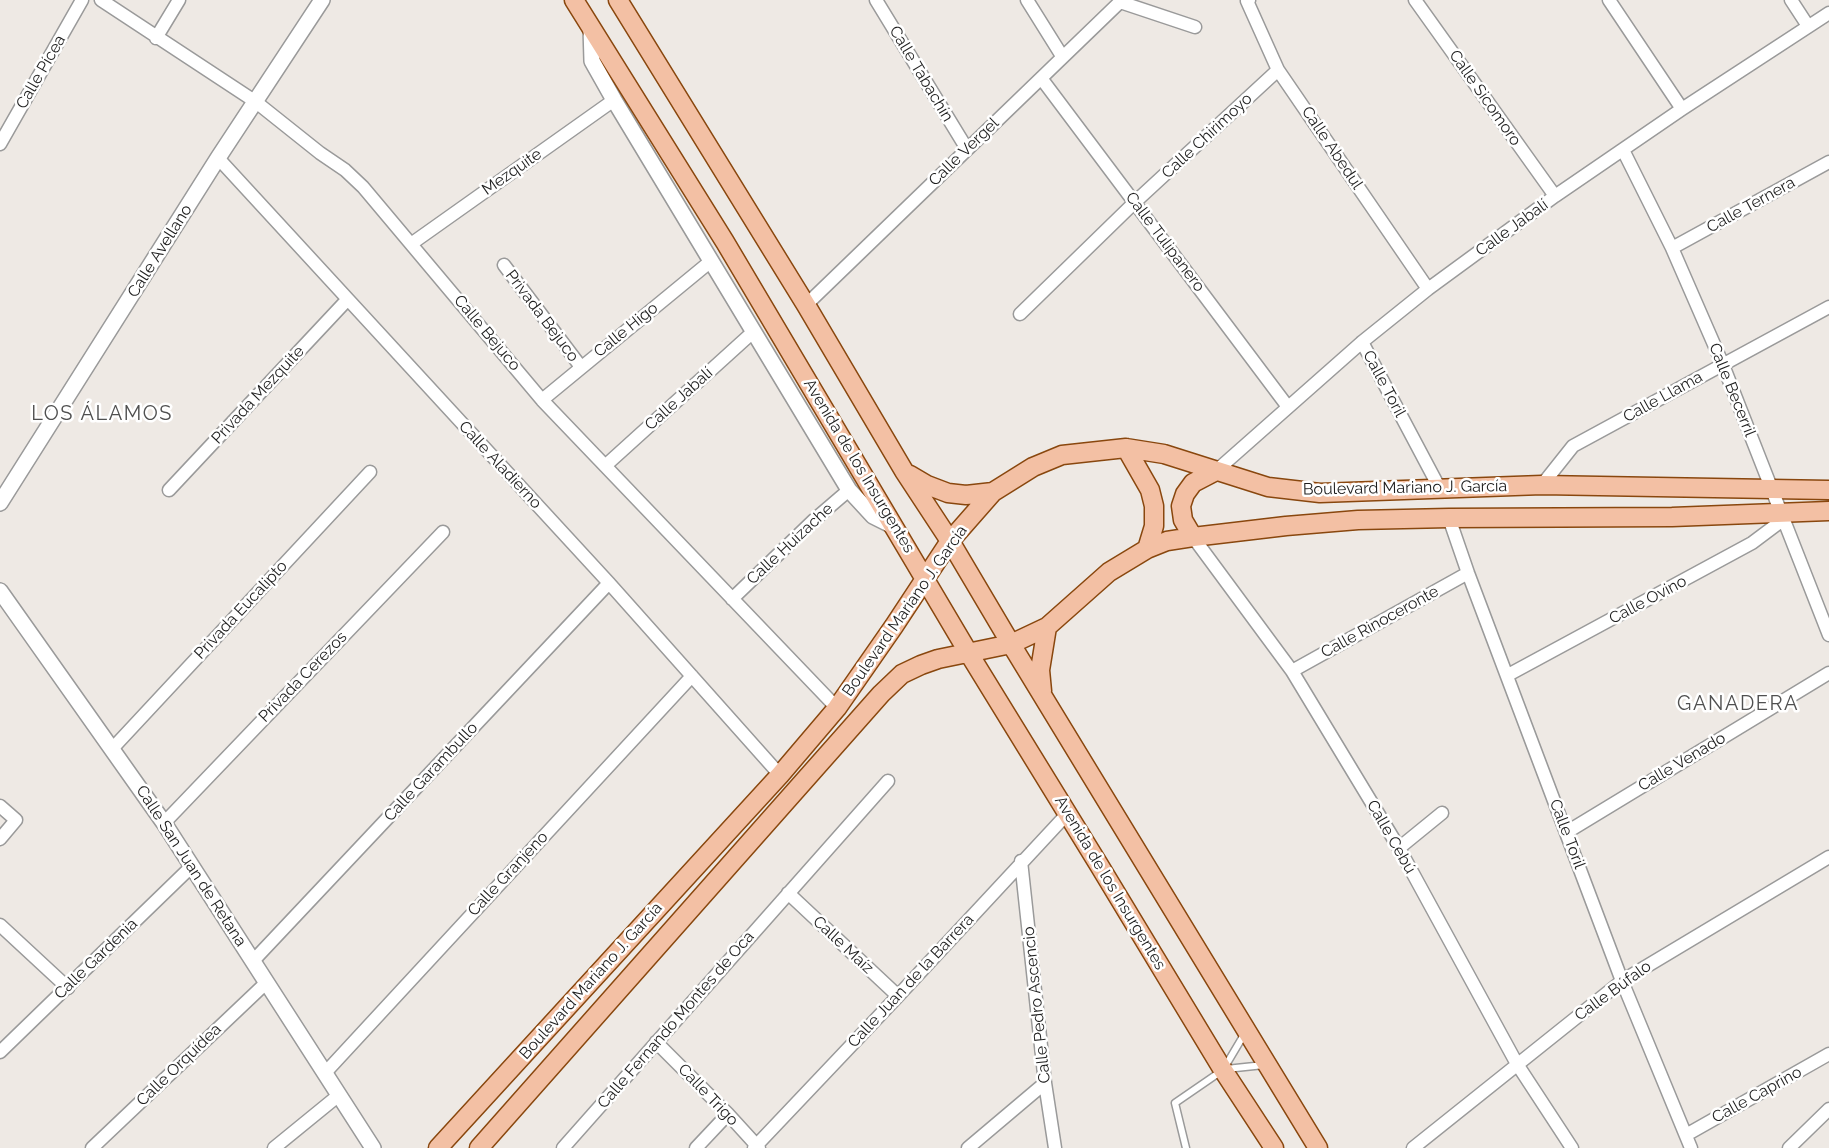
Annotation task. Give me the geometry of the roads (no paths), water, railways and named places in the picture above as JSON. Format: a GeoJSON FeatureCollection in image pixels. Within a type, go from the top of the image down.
{"type":"FeatureCollection","features":[{"type":"Feature","properties":{"kind":"main road","name":"Avenida de los Insurgentes"},"geometry":{"type":"LineString","coordinates":[[574,0],[725,242],[968,652],[1223,1070],[1274,1148]]}},
{"type":"Feature","properties":{"kind":"main road"},"geometry":{"type":"LineString","coordinates":[[618,0],[806,305],[904,471],[950,541],[1318,1148]]}},
{"type":"Feature","properties":{"kind":"main road"},"geometry":{"type":"LineString","coordinates":[[1126,448],[1150,490],[1154,506],[1154,526],[1147,549]]}},
{"type":"Feature","properties":{"kind":"main road","name":"Boulevard Mariano J. García"},"geometry":{"type":"LineString","coordinates":[[438,1148],[780,775],[837,708],[950,541],[993,492],[1033,467],[1062,455],[1126,448],[1164,454],[1268,487],[1320,493],[1542,485],[1829,490]]}},
{"type":"Feature","properties":{"kind":"main road"},"geometry":{"type":"LineString","coordinates":[[904,471],[927,485],[948,493],[966,495],[993,492]]}},
{"type":"Feature","properties":{"kind":"main road"},"geometry":{"type":"LineString","coordinates":[[1193,537],[1183,520],[1181,506],[1185,494],[1193,483],[1215,471]]}},
{"type":"Feature","properties":{"kind":"main road","name":"Boulevard Mariano J. García"},"geometry":{"type":"LineString","coordinates":[[478,1148],[881,694],[902,674],[929,662],[1011,644],[1047,627],[1108,572],[1147,549],[1167,541],[1193,537],[1348,521],[1782,515],[1829,511]]}},
{"type":"Feature","properties":{"kind":"main road"},"geometry":{"type":"LineString","coordinates":[[1043,696],[1041,670],[1047,627]]}},
{"type":"Feature","properties":{"kind":"main road"},"geometry":{"type":"LineString","coordinates":[[747,809],[765,825]]}},
{"type":"Feature","properties":{"kind":"street","name":"Calle Pícea"},"geometry":{"type":"LineString","coordinates":[[0,144],[82,0]]}},
{"type":"Feature","properties":{"kind":"street","name":"Calle Bejuco"},"geometry":{"type":"LineString","coordinates":[[101,0],[256,102],[345,170],[363,187],[542,400],[837,708]]}},
{"type":"Feature","properties":{"kind":"street"},"geometry":{"type":"LineString","coordinates":[[156,38],[179,0]]}},
{"type":"Feature","properties":{"kind":"street","name":"Calle Avellano"},"geometry":{"type":"LineString","coordinates":[[0,504],[218,158],[322,0]]}},
{"type":"Feature","properties":{"kind":"street","name":"Calle Tabachín"},"geometry":{"type":"LineString","coordinates":[[876,0],[966,148]]}},
{"type":"Feature","properties":{"kind":"street"},"geometry":{"type":"LineString","coordinates":[[1027,0],[1062,56]]}},
{"type":"Feature","properties":{"kind":"street","name":"Calle Sicomoro"},"geometry":{"type":"LineString","coordinates":[[1415,0],[1555,196]]}},
{"type":"Feature","properties":{"kind":"street"},"geometry":{"type":"LineString","coordinates":[[1609,0],[1682,109]]}},
{"type":"Feature","properties":{"kind":"street"},"geometry":{"type":"LineString","coordinates":[[1791,0],[1808,26]]}},
{"type":"Feature","properties":{"kind":"street"},"geometry":{"type":"LineString","coordinates":[[1121,1],[1195,27]]}},
{"type":"Feature","properties":{"kind":"street","name":"Calle Vergel"},"geometry":{"type":"LineString","coordinates":[[806,305],[966,148],[1121,1]]}},
{"type":"Feature","properties":{"kind":"street","name":"Calle Abedul"},"geometry":{"type":"LineString","coordinates":[[1248,1],[1278,70],[1428,289]]}},
{"type":"Feature","properties":{"kind":"street","name":"Calle Jabalí"},"geometry":{"type":"LineString","coordinates":[[1215,471],[1362,342],[1428,289],[1555,196],[1682,109],[1829,13]]}},
{"type":"Feature","properties":{"kind":"street"},"geometry":{"type":"LineString","coordinates":[[591,27],[592,62],[849,490],[873,516],[895,527]]}},
{"type":"Feature","properties":{"kind":"street","name":"Calle Chirimoyo"},"geometry":{"type":"LineString","coordinates":[[1020,314],[1135,202],[1278,70]]}},
{"type":"Feature","properties":{"kind":"street","name":"Calle Tulipanero"},"geometry":{"type":"LineString","coordinates":[[1041,78],[1288,406]]}},
{"type":"Feature","properties":{"kind":"street","name":"Mezquite"},"geometry":{"type":"LineString","coordinates":[[411,244],[614,100]]}},
{"type":"Feature","properties":{"kind":"street","name":"Calle Becerril"},"geometry":{"type":"LineString","coordinates":[[1623,150],[1672,248],[1723,364],[1829,635]]}},
{"type":"Feature","properties":{"kind":"street","name":"Calle Aladierno"},"geometry":{"type":"LineString","coordinates":[[218,158],[609,583],[780,775]]}},
{"type":"Feature","properties":{"kind":"street","name":"Calle Ternera"},"geometry":{"type":"LineString","coordinates":[[1672,248],[1829,162]]}},
{"type":"Feature","properties":{"kind":"street","name":"Calle Higo"},"geometry":{"type":"LineString","coordinates":[[542,400],[711,261]]}},
{"type":"Feature","properties":{"kind":"street","name":"Privada Bejuco"},"geometry":{"type":"LineString","coordinates":[[504,265],[581,367]]}},
{"type":"Feature","properties":{"kind":"street","name":"Privada Mezquite"},"geometry":{"type":"LineString","coordinates":[[169,490],[347,300]]}},
{"type":"Feature","properties":{"kind":"street","name":"Calle Llama"},"geometry":{"type":"LineString","coordinates":[[1542,485],[1573,446],[1829,307]]}},
{"type":"Feature","properties":{"kind":"street","name":"Calle Jabalí"},"geometry":{"type":"LineString","coordinates":[[605,466],[753,332]]}},
{"type":"Feature","properties":{"kind":"street","name":"Calle Toril"},"geometry":{"type":"LineString","coordinates":[[1362,342],[1440,489]]}},
{"type":"Feature","properties":{"kind":"street","name":"Privada Eucalipto"},"geometry":{"type":"LineString","coordinates":[[112,749],[370,472]]}},
{"type":"Feature","properties":{"kind":"street","name":"Calle Huizache"},"geometry":{"type":"LineString","coordinates":[[732,599],[814,520],[849,490]]}},
{"type":"Feature","properties":{"kind":"street","name":"Calle Ovino"},"geometry":{"type":"LineString","coordinates":[[1508,675],[1752,543],[1782,515]]}},
{"type":"Feature","properties":{"kind":"street","name":"Calle Toril"},"geometry":{"type":"LineString","coordinates":[[1449,518],[1622,981],[1691,1148]]}},
{"type":"Feature","properties":{"kind":"street","name":"Privada Cerezos"},"geometry":{"type":"LineString","coordinates":[[164,823],[443,532]]}},
{"type":"Feature","properties":{"kind":"street","name":"Calle Cebú"},"geometry":{"type":"LineString","coordinates":[[1193,537],[1292,670],[1399,848],[1517,1064],[1572,1148]]}},
{"type":"Feature","properties":{"kind":"street","name":"Calle Rinoceronte"},"geometry":{"type":"LineString","coordinates":[[1292,670],[1468,573]]}},
{"type":"Feature","properties":{"kind":"street","name":"Calle Garambullo"},"geometry":{"type":"LineString","coordinates":[[253,961],[609,583]]}},
{"type":"Feature","properties":{"kind":"street","name":"Calle San Juan de Retana"},"geometry":{"type":"LineString","coordinates":[[0,591],[164,823],[339,1095],[369,1146]]}},
{"type":"Feature","properties":{"kind":"street","name":"Calle Venado"},"geometry":{"type":"LineString","coordinates":[[1567,832],[1829,673]]}},
{"type":"Feature","properties":{"kind":"street","name":"Calle Granjeno"},"geometry":{"type":"LineString","coordinates":[[325,1073],[692,676]]}},
{"type":"Feature","properties":{"kind":"street","name":"Calle Fernando Montes de Oca"},"geometry":{"type":"LineString","coordinates":[[563,1148],[888,781]]}},
{"type":"Feature","properties":{"kind":"street"},"geometry":{"type":"LineString","coordinates":[[0,806],[16,820],[0,839]]}},
{"type":"Feature","properties":{"kind":"street","name":"Calle Juan de la Barrera"},"geometry":{"type":"LineString","coordinates":[[756,1147],[1068,813]]}},
{"type":"Feature","properties":{"kind":"street"},"geometry":{"type":"LineString","coordinates":[[1399,848],[1442,813]]}},
{"type":"Feature","properties":{"kind":"street","name":"Calle Búfalo"},"geometry":{"type":"LineString","coordinates":[[1413,1148],[1622,981],[1829,856]]}},
{"type":"Feature","properties":{"kind":"street","name":"Calle Pedro Ascencio"},"geometry":{"type":"LineString","coordinates":[[1021,861],[1045,1083],[1055,1148]]}},
{"type":"Feature","properties":{"kind":"street","name":"Calle Gardenia"},"geometry":{"type":"LineString","coordinates":[[0,1052],[192,866]]}},
{"type":"Feature","properties":{"kind":"street","name":"Calle Maíz"},"geometry":{"type":"LineString","coordinates":[[788,893],[898,996]]}},
{"type":"Feature","properties":{"kind":"street"},"geometry":{"type":"LineString","coordinates":[[0,925],[68,988]]}},
{"type":"Feature","properties":{"kind":"street","name":"Calle Orquídea"},"geometry":{"type":"LineString","coordinates":[[92,1148],[267,982]]}},
{"type":"Feature","properties":{"kind":"street","name":"Calle Trigo"},"geometry":{"type":"LineString","coordinates":[[656,1042],[728,1114],[756,1147]]}},
{"type":"Feature","properties":{"kind":"street","name":"Calle Caprino"},"geometry":{"type":"LineString","coordinates":[[1686,1135],[1829,1054]]}},
{"type":"Feature","properties":{"kind":"street"},"geometry":{"type":"LineString","coordinates":[[968,1148],[1045,1083]]}},
{"type":"Feature","properties":{"kind":"street"},"geometry":{"type":"LineString","coordinates":[[274,1148],[339,1095]]}},
{"type":"Feature","properties":{"kind":"street"},"geometry":{"type":"LineString","coordinates":[[1789,1148],[1829,1109]]}},
{"type":"Feature","properties":{"kind":"street"},"geometry":{"type":"LineString","coordinates":[[696,1148],[728,1114]]}},
{"type":"Feature","properties":{"kind":"lane"},"geometry":{"type":"LineString","coordinates":[[1186,1148],[1175,1103],[1223,1070],[1247,1030]]}},
{"type":"Feature","properties":{"kind":"lane"},"geometry":{"type":"LineString","coordinates":[[1223,1070],[1267,1065]]}},
{"type":"Feature","properties":{"kind":"district","name":"LOS ÁLAMOS"},"geometry":{"type":"Point","coordinates":[102,414]}},
{"type":"Feature","properties":{"kind":"district","name":"GANADERA"},"geometry":{"type":"Point","coordinates":[1738,704]}}]}
